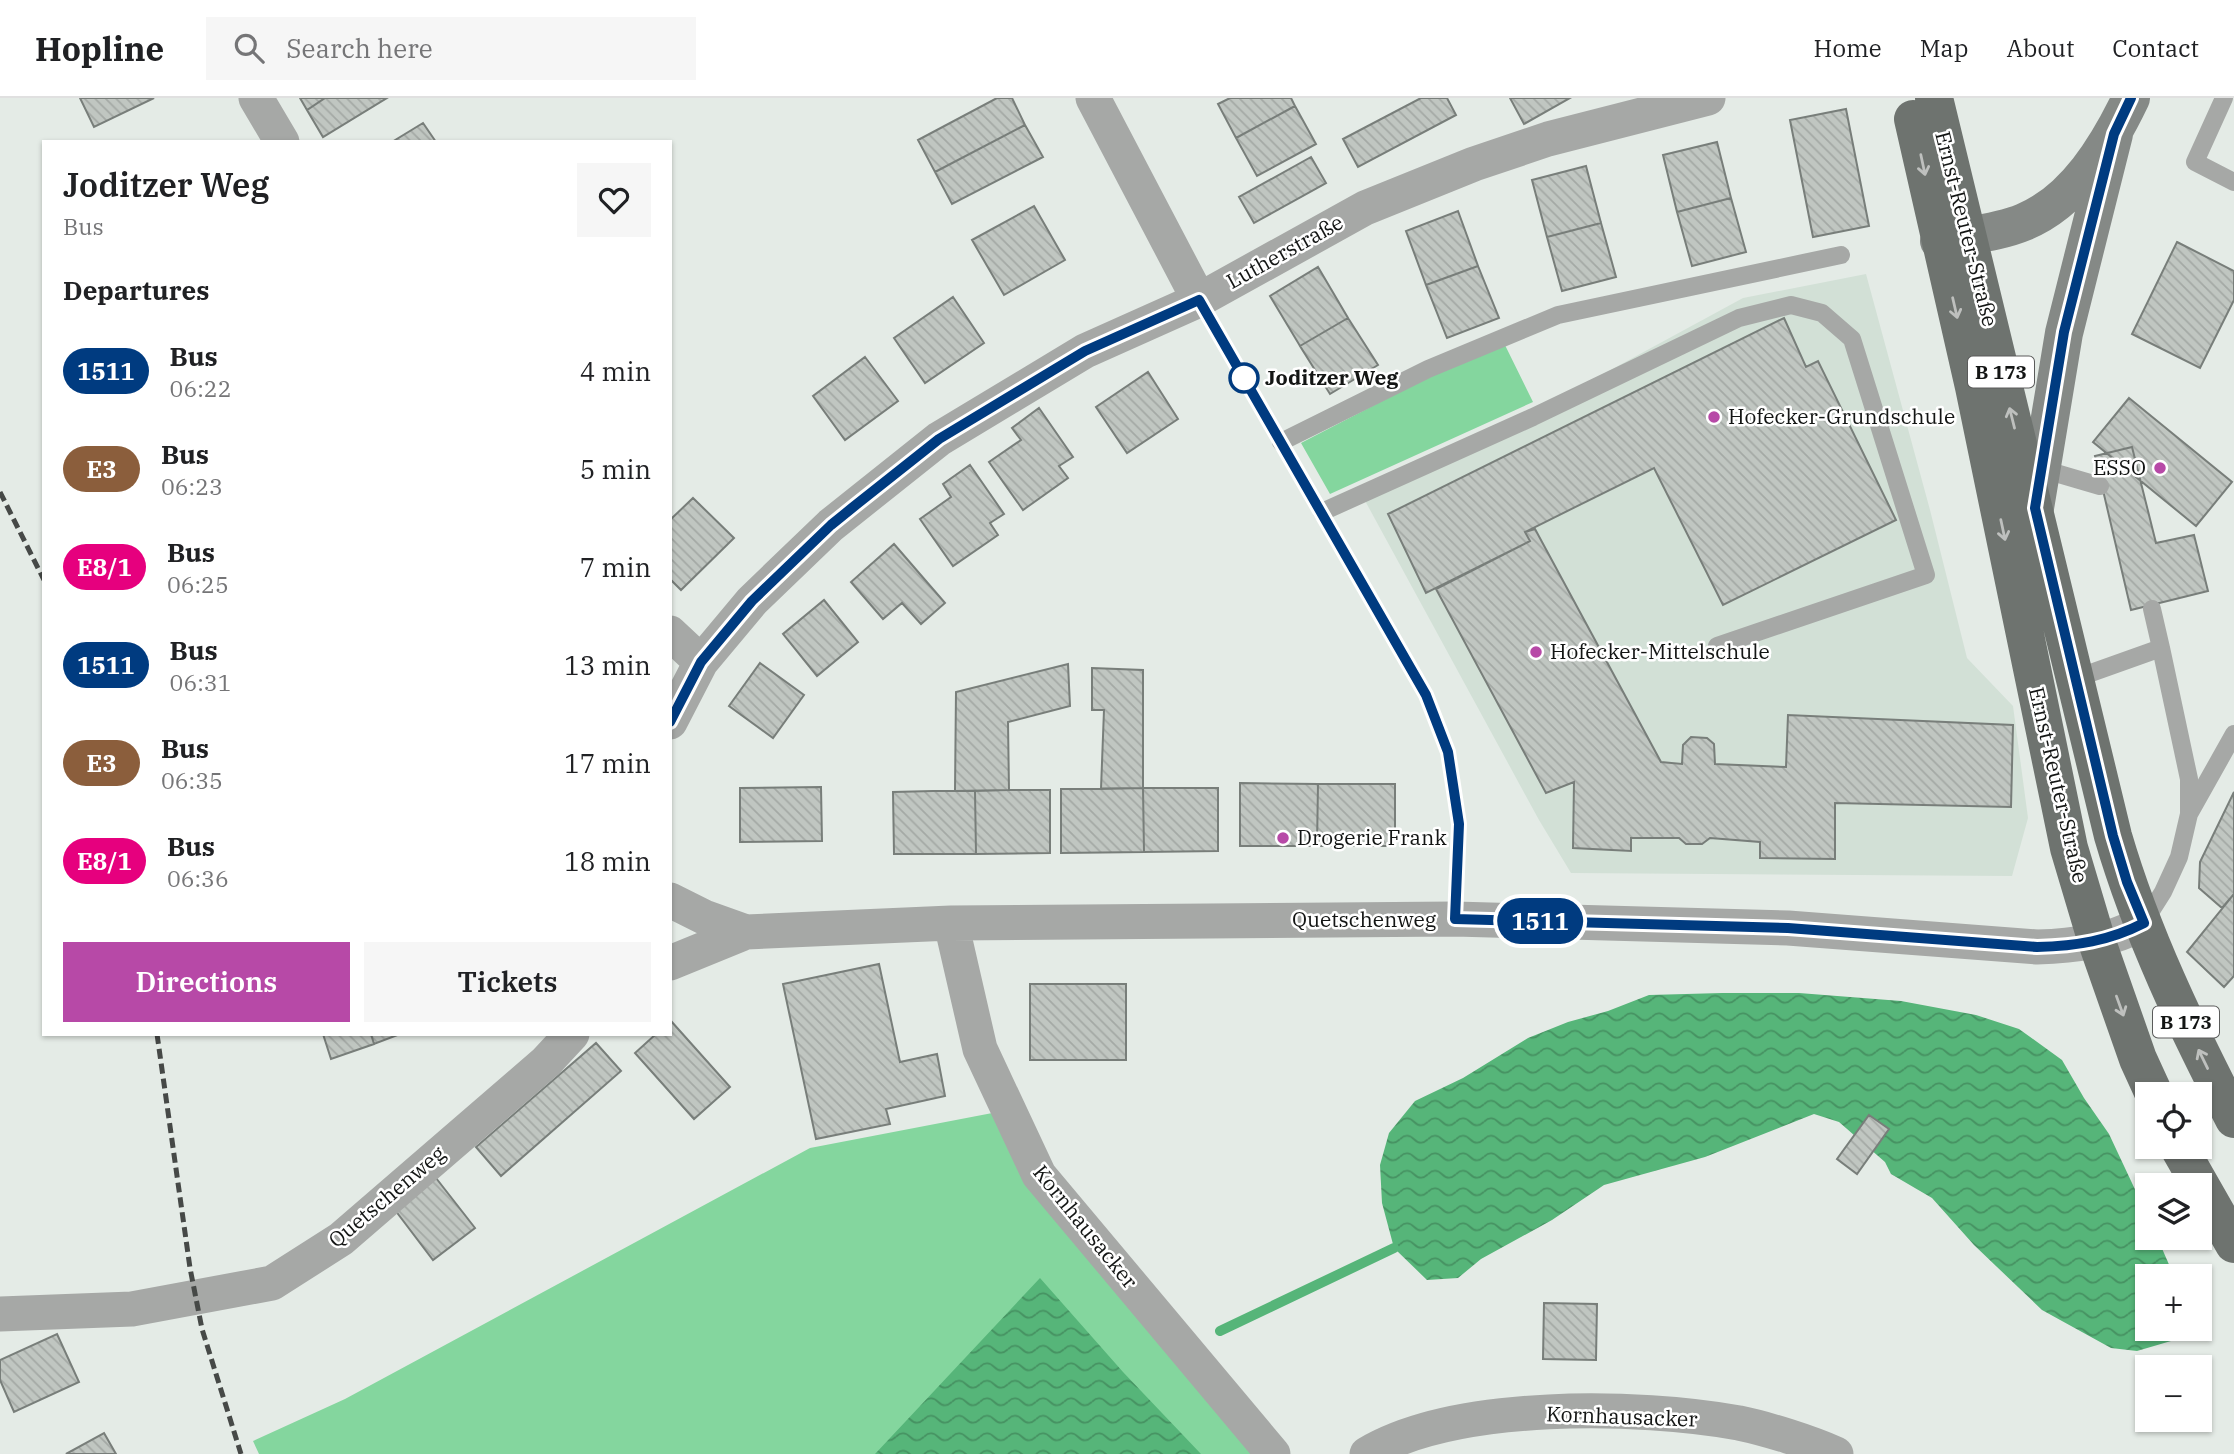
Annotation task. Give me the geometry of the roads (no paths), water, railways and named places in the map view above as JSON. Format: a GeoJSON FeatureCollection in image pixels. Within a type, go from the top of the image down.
{"type":"FeatureCollection","features":[{"type":"Feature","properties":{"kind":"main road","name":"Ernst-Reuter-Straße"},"geometry":{"type":"LineString","coordinates":[[1909,98],[2035,508],[2074,679],[2127,882],[2166,979],[2234,1119]]}},
{"type":"Feature","properties":{"kind":"main road","name":"Ernst-Reuter-Straße"},"geometry":{"type":"LineString","coordinates":[[1934,98],[1973,387],[2066,836],[2096,942],[2149,1082]]}},
{"type":"Feature","properties":{"kind":"main road"},"geometry":{"type":"LineString","coordinates":[[2035,508],[2064,332],[2114,134],[2131,98]]}},
{"type":"Feature","properties":{"kind":"main road"},"geometry":{"type":"LineString","coordinates":[[1954,238],[2021,223],[2046,211],[2081,178],[2114,134]]}},
{"type":"Feature","properties":{"kind":"main road"},"geometry":{"type":"LineString","coordinates":[[2185,1159],[2234,1244]]}},
{"type":"Feature","properties":{"kind":"street"},"geometry":{"type":"LineString","coordinates":[[256,98],[281,140]]}},
{"type":"Feature","properties":{"kind":"street"},"geometry":{"type":"LineString","coordinates":[[1093,98],[1199,300]]}},
{"type":"Feature","properties":{"kind":"street","name":"Lutherstraße"},"geometry":{"type":"LineString","coordinates":[[672,718],[701,662],[752,601],[831,525],[939,439],[1085,351],[1199,300],[1365,208],[1474,164],[1548,139],[1708,98]]}},
{"type":"Feature","properties":{"kind":"street"},"geometry":{"type":"LineString","coordinates":[[672,635],[701,662]]}},
{"type":"Feature","properties":{"kind":"street"},"geometry":{"type":"LineString","coordinates":[[672,901],[704,917],[746,932]]}},
{"type":"Feature","properties":{"kind":"street","name":"Quetschenweg"},"geometry":{"type":"LineString","coordinates":[[672,962],[746,932],[951,923],[1455,919],[1788,928],[2037,947],[2096,942],[2121,935],[2144,923]]}},
{"type":"Feature","properties":{"kind":"street","name":"Kornhausacker"},"geometry":{"type":"LineString","coordinates":[[951,923],[980,1049],[1039,1175],[1273,1454]]}},
{"type":"Feature","properties":{"kind":"street","name":"Quetschenweg"},"geometry":{"type":"LineString","coordinates":[[0,1314],[132,1309],[272,1283],[341,1240],[546,1062],[570,1036]]}},
{"type":"Feature","properties":{"kind":"street","name":"Kornhausacker"},"geometry":{"type":"LineString","coordinates":[[1367,1454],[1424,1430],[1503,1415],[1576,1411],[1657,1414],[1741,1424],[1836,1454]]}},
{"type":"Feature","properties":{"kind":"lane"},"geometry":{"type":"LineString","coordinates":[[2224,98],[2194,162],[2234,182]]}},
{"type":"Feature","properties":{"kind":"lane"},"geometry":{"type":"LineString","coordinates":[[1282,442],[1428,369],[1558,315],[1841,255]]}},
{"type":"Feature","properties":{"kind":"lane"},"geometry":{"type":"LineString","coordinates":[[1322,512],[1739,318],[1791,305],[1822,313],[1852,339],[1926,575],[1717,646]]}},
{"type":"Feature","properties":{"kind":"lane"},"geometry":{"type":"LineString","coordinates":[[2042,469],[2100,486]]}},
{"type":"Feature","properties":{"kind":"lane"},"geometry":{"type":"LineString","coordinates":[[2144,923],[2163,892],[2179,857],[2189,814],[2189,779],[2152,609]]}},
{"type":"Feature","properties":{"kind":"lane"},"geometry":{"type":"LineString","coordinates":[[2074,679],[2161,648]]}},
{"type":"Feature","properties":{"kind":"lane"},"geometry":{"type":"LineString","coordinates":[[2189,814],[2234,734]]}},
{"type":"Feature","properties":{"kind":"water"},"geometry":{"type":"Polygon","coordinates":[[[1799,993],[1901,1001],[1976,1015],[2019,1029],[2062,1060],[2109,1134],[2135,1189],[2135,1250],[2163,1250],[2169,1264],[2135,1264],[2135,1341],[2171,1341],[2137,1351],[2111,1348],[2042,1310],[1974,1245],[1932,1198],[1891,1174],[1885,1162],[1839,1122],[1814,1114],[1705,1157],[1604,1185],[1552,1220],[1481,1259],[1458,1278],[1427,1280],[1394,1248],[1382,1203],[1380,1165],[1389,1133],[1415,1101],[1463,1078],[1528,1038],[1649,995],[1799,993]]]}},
{"type":"Feature","properties":{"kind":"water"},"geometry":{"type":"Polygon","coordinates":[[[1040,1278],[1123,1372],[1201,1454],[875,1454],[1040,1278]]]}},
{"type":"Feature","properties":{"kind":"waterway"},"geometry":{"type":"LineString","coordinates":[[1220,1331],[1394,1248]]}},
{"type":"Feature","properties":{"kind":"railway"},"geometry":{"type":"LineString","coordinates":[[0,492],[42,576]]}},
{"type":"Feature","properties":{"kind":"railway"},"geometry":{"type":"LineString","coordinates":[[157,1036],[190,1268],[202,1329],[241,1454]]}},
{"type":"Feature","properties":{"kind":"place","name":"Joditzer Weg"},"geometry":{"type":"Point","coordinates":[1244,378]}},
{"type":"Feature","properties":{"kind":"place","name":"Hofecker-Grundschule"},"geometry":{"type":"Point","coordinates":[1714,417]}},
{"type":"Feature","properties":{"kind":"place","name":"ESSO"},"geometry":{"type":"Point","coordinates":[2160,468]}},
{"type":"Feature","properties":{"kind":"place","name":"Hofecker-Mittelschule"},"geometry":{"type":"Point","coordinates":[1536,652]}},
{"type":"Feature","properties":{"kind":"place","name":"Drogerie Frank"},"geometry":{"type":"Point","coordinates":[1283,838]}}]}
